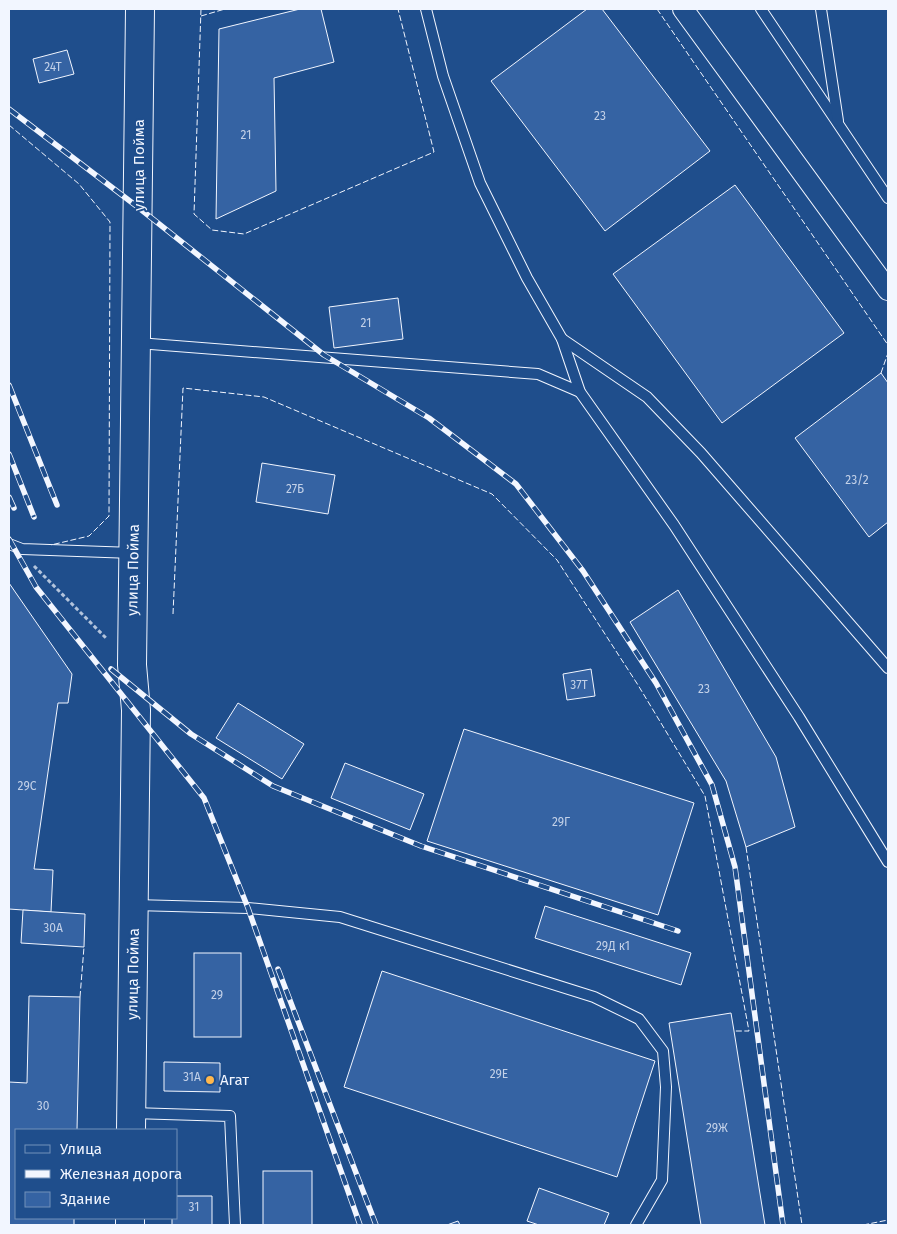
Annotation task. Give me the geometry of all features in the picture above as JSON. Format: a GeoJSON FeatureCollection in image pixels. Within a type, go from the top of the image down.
{"type":"FeatureCollection","features":[{"type":"Feature","properties":{"kind":"main road","name":"улица Пойма"},"geometry":{"type":"LineString","coordinates":[[131,1122],[136,710],[132,664],[140,9]]}},
{"type":"Feature","properties":{"kind":"street"},"geometry":{"type":"LineString","coordinates":[[682,9],[888,290]]}},
{"type":"Feature","properties":{"kind":"lane"},"geometry":{"type":"LineString","coordinates":[[426,9],[443,76],[480,184],[527,278],[562,339],[580,392],[674,525],[799,717],[888,862]]}},
{"type":"Feature","properties":{"kind":"lane"},"geometry":{"type":"LineString","coordinates":[[761,9],[888,198]]}},
{"type":"Feature","properties":{"kind":"lane"},"geometry":{"type":"LineString","coordinates":[[821,9],[838,124]]}},
{"type":"Feature","properties":{"kind":"lane"},"geometry":{"type":"LineString","coordinates":[[562,339],[647,397],[701,453],[888,668]]}},
{"type":"Feature","properties":{"kind":"lane"},"geometry":{"type":"LineString","coordinates":[[137,343],[538,374],[580,392]]}},
{"type":"Feature","properties":{"kind":"lane"},"geometry":{"type":"LineString","coordinates":[[9,544],[22,548],[134,553]]}},
{"type":"Feature","properties":{"kind":"lane"},"geometry":{"type":"LineString","coordinates":[[133,905],[248,908],[340,917],[594,997],[639,1020],[662,1051],[666,1087],[662,1180],[636,1225]]}},
{"type":"Feature","properties":{"kind":"lane"},"geometry":{"type":"LineString","coordinates":[[131,1122],[230,1116],[235,1225]]}},
{"type":"Feature","properties":{"kind":"path"},"geometry":{"type":"LineString","coordinates":[[33,565],[132,664]]}},
{"type":"Feature","properties":{"kind":"building"},"geometry":{"type":"Polygon","coordinates":[[[300,9],[321,9],[334,62],[274,78],[276,191],[216,219],[219,29],[300,9]]]}},
{"type":"Feature","properties":{"kind":"building"},"geometry":{"type":"Polygon","coordinates":[[[587,9],[602,9],[710,151],[605,231],[491,81],[587,9]]]}},
{"type":"Feature","properties":{"kind":"building"},"geometry":{"type":"Polygon","coordinates":[[[67,50],[74,74],[39,83],[33,59],[67,50]]]}},
{"type":"Feature","properties":{"kind":"building"},"geometry":{"type":"Polygon","coordinates":[[[735,185],[844,333],[722,423],[613,274],[735,185]]]}},
{"type":"Feature","properties":{"kind":"building"},"geometry":{"type":"Polygon","coordinates":[[[398,298],[403,339],[334,348],[329,307],[398,298]]]}},
{"type":"Feature","properties":{"kind":"building"},"geometry":{"type":"Polygon","coordinates":[[[881,373],[888,383],[888,522],[869,537],[795,438],[881,373]]]}},
{"type":"Feature","properties":{"kind":"building"},"geometry":{"type":"Polygon","coordinates":[[[262,463],[335,475],[328,514],[256,502],[262,463]]]}},
{"type":"Feature","properties":{"kind":"building"},"geometry":{"type":"Polygon","coordinates":[[[9,583],[72,674],[68,703],[58,703],[34,869],[53,870],[51,912],[9,909],[9,583]]]}},
{"type":"Feature","properties":{"kind":"building"},"geometry":{"type":"Polygon","coordinates":[[[678,590],[776,757],[795,827],[746,847],[726,781],[630,622],[678,590]]]}},
{"type":"Feature","properties":{"kind":"building"},"geometry":{"type":"Polygon","coordinates":[[[591,669],[595,696],[567,700],[563,674],[591,669]]]}},
{"type":"Feature","properties":{"kind":"building"},"geometry":{"type":"Polygon","coordinates":[[[238,703],[304,744],[282,779],[216,738],[238,703]]]}},
{"type":"Feature","properties":{"kind":"building"},"geometry":{"type":"Polygon","coordinates":[[[464,729],[694,803],[658,915],[427,841],[464,729]]]}},
{"type":"Feature","properties":{"kind":"building"},"geometry":{"type":"Polygon","coordinates":[[[345,763],[424,794],[410,830],[331,798],[345,763]]]}},
{"type":"Feature","properties":{"kind":"building"},"geometry":{"type":"Polygon","coordinates":[[[545,906],[691,953],[681,985],[535,938],[545,906]]]}},
{"type":"Feature","properties":{"kind":"building"},"geometry":{"type":"Polygon","coordinates":[[[23,910],[85,914],[84,947],[21,943],[23,910]]]}},
{"type":"Feature","properties":{"kind":"building"},"geometry":{"type":"Polygon","coordinates":[[[194,953],[241,953],[241,1037],[194,1037],[194,953]]]}},
{"type":"Feature","properties":{"kind":"building"},"geometry":{"type":"Polygon","coordinates":[[[382,971],[655,1061],[617,1177],[344,1087],[382,971]]]}},
{"type":"Feature","properties":{"kind":"building"},"geometry":{"type":"Polygon","coordinates":[[[29,996],[80,997],[77,1129],[15,1129],[15,1219],[74,1219],[74,1225],[9,1225],[9,1082],[27,1083],[29,996]]]}},
{"type":"Feature","properties":{"kind":"building"},"geometry":{"type":"Polygon","coordinates":[[[731,1013],[765,1225],[701,1225],[669,1023],[731,1013]]]}},
{"type":"Feature","properties":{"kind":"building"},"geometry":{"type":"Polygon","coordinates":[[[164,1062],[220,1063],[220,1092],[164,1091],[164,1062]]]}},
{"type":"Feature","properties":{"kind":"building"},"geometry":{"type":"Polygon","coordinates":[[[263,1171],[312,1171],[312,1225],[263,1225],[263,1171]]]}},
{"type":"Feature","properties":{"kind":"building"},"geometry":{"type":"Polygon","coordinates":[[[539,1188],[609,1213],[604,1225],[539,1225],[527,1221],[539,1188]]]}},
{"type":"Feature","properties":{"kind":"building"},"geometry":{"type":"Polygon","coordinates":[[[178,1196],[212,1196],[212,1225],[172,1225],[172,1219],[178,1219],[178,1196]]]}},
{"type":"Feature","properties":{"kind":"building"},"geometry":{"type":"Polygon","coordinates":[[[458,1221],[460,1225],[447,1225],[458,1221]]]}},
{"type":"Feature","properties":{"kind":"railway"},"geometry":{"type":"LineString","coordinates":[[9,109],[139,208],[324,355],[429,418],[516,484],[583,571],[656,683],[712,785],[735,867],[783,1225]]}},
{"type":"Feature","properties":{"kind":"railway"},"geometry":{"type":"LineString","coordinates":[[9,385],[57,505]]}},
{"type":"Feature","properties":{"kind":"railway"},"geometry":{"type":"LineString","coordinates":[[9,454],[34,517]]}},
{"type":"Feature","properties":{"kind":"railway"},"geometry":{"type":"LineString","coordinates":[[9,497],[14,508]]}},
{"type":"Feature","properties":{"kind":"railway"},"geometry":{"type":"LineString","coordinates":[[9,539],[36,587],[204,798],[248,908],[360,1225]]}},
{"type":"Feature","properties":{"kind":"railway"},"geometry":{"type":"LineString","coordinates":[[111,669],[191,734],[273,786],[421,846],[678,931]]}},
{"type":"Feature","properties":{"kind":"railway"},"geometry":{"type":"LineString","coordinates":[[278,969],[376,1225]]}},
{"type":"Feature","properties":{"kind":"fence"},"geometry":{"type":"LineString","coordinates":[[201,9],[194,214],[212,230],[244,234],[434,152],[398,9]]}},
{"type":"Feature","properties":{"kind":"fence"},"geometry":{"type":"LineString","coordinates":[[201,16],[225,9]]}},
{"type":"Feature","properties":{"kind":"fence"},"geometry":{"type":"LineString","coordinates":[[657,9],[888,345]]}},
{"type":"Feature","properties":{"kind":"fence"},"geometry":{"type":"LineString","coordinates":[[9,125],[79,184],[110,222],[109,516],[89,536],[51,545]]}},
{"type":"Feature","properties":{"kind":"fence"},"geometry":{"type":"LineString","coordinates":[[881,373],[888,353]]}},
{"type":"Feature","properties":{"kind":"fence"},"geometry":{"type":"LineString","coordinates":[[173,614],[183,388],[264,397],[492,494],[557,560],[638,685],[705,796],[749,1031],[734,1031]]}},
{"type":"Feature","properties":{"kind":"fence"},"geometry":{"type":"LineString","coordinates":[[746,847],[802,1225]]}},
{"type":"Feature","properties":{"kind":"fence"},"geometry":{"type":"LineString","coordinates":[[80,997],[84,947]]}},
{"type":"Feature","properties":{"kind":"fence"},"geometry":{"type":"LineString","coordinates":[[863,1225],[888,1220]]}},
{"type":"Feature","properties":{"kind":"place","name":"Агат"},"geometry":{"type":"Point","coordinates":[210,1080]}}]}
